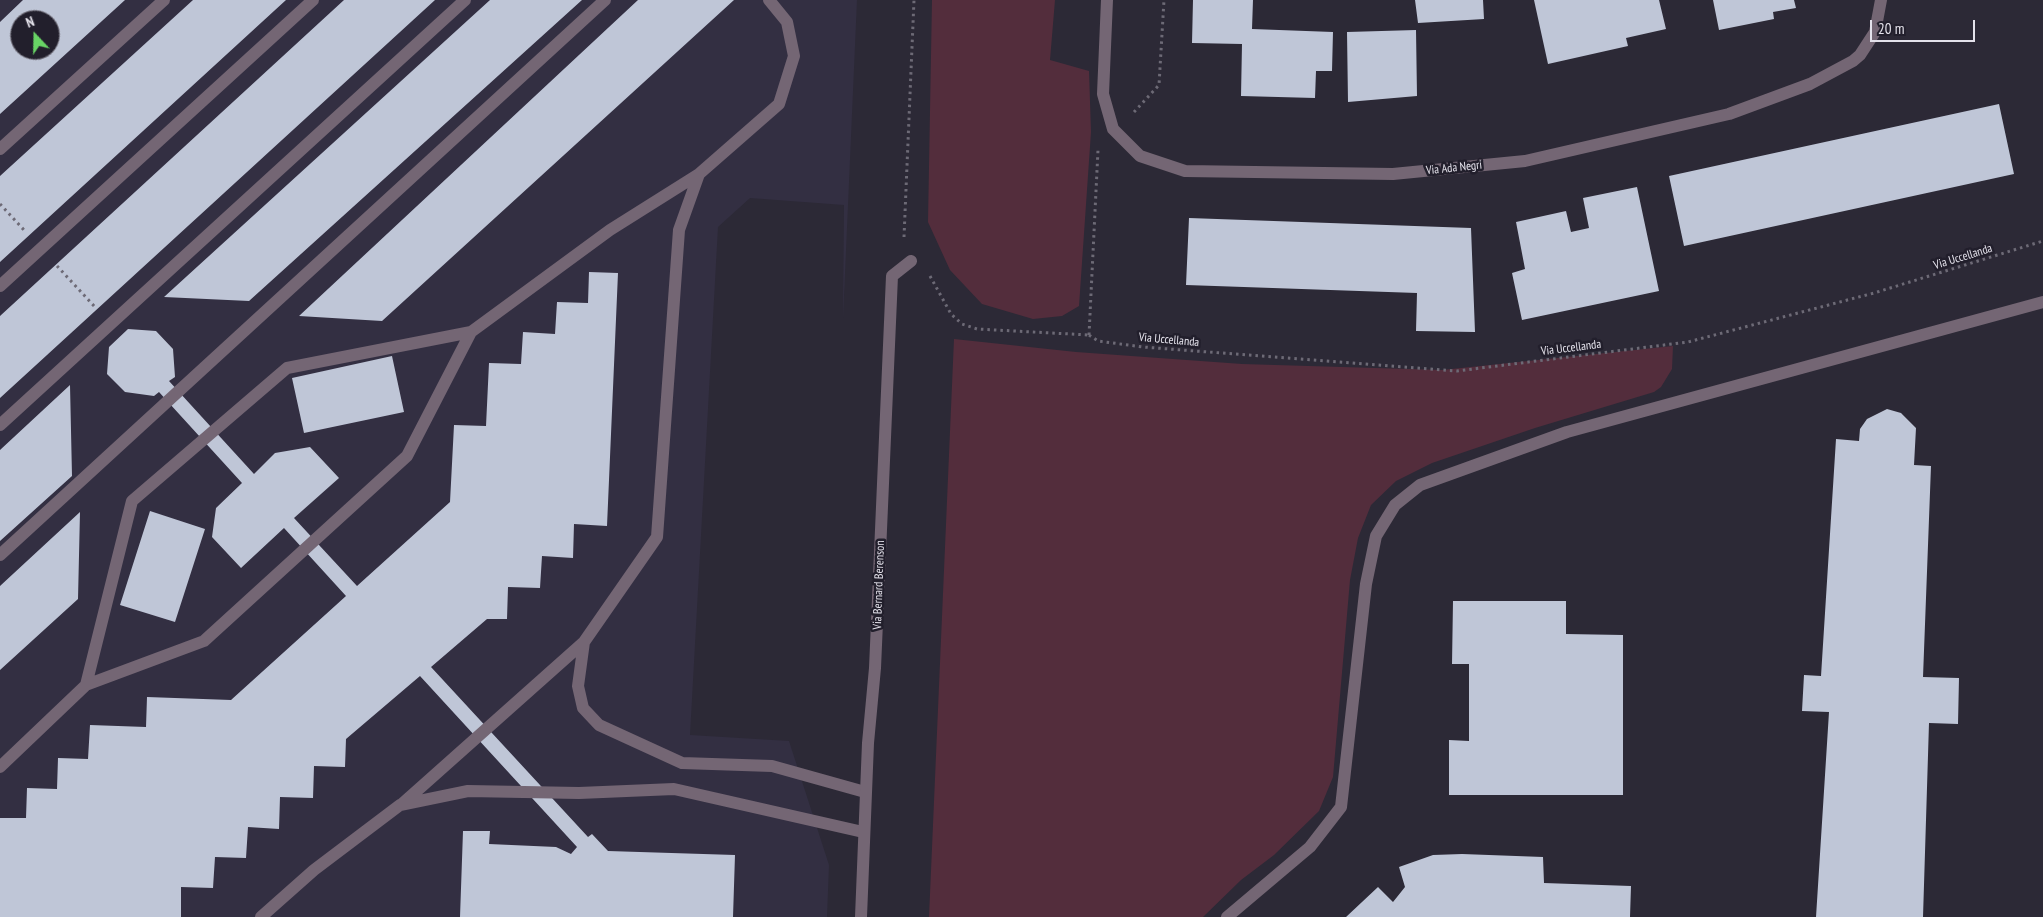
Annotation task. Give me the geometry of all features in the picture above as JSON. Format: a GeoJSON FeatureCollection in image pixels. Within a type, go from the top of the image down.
{"type":"FeatureCollection","features":[{"type":"Feature","properties":{"kind":"street"},"geometry":{"type":"LineString","coordinates":[[0,150],[164,0]]}},
{"type":"Feature","properties":{"kind":"street"},"geometry":{"type":"LineString","coordinates":[[0,286],[313,0]]}},
{"type":"Feature","properties":{"kind":"street"},"geometry":{"type":"LineString","coordinates":[[0,425],[465,0]]}},
{"type":"Feature","properties":{"kind":"street"},"geometry":{"type":"LineString","coordinates":[[0,555],[605,0]]}},
{"type":"Feature","properties":{"kind":"street"},"geometry":{"type":"LineString","coordinates":[[86,685],[132,501],[287,368],[471,332],[610,230],[700,174],[779,104],[794,56],[787,22],[769,0]]}},
{"type":"Feature","properties":{"kind":"street","name":"Via Ada Negri"},"geometry":{"type":"LineString","coordinates":[[1107,0],[1102,94],[1113,129],[1140,156],[1185,171],[1393,174],[1525,161],[1729,114],[1810,84],[1860,55],[1875,32],[1881,0]]}},
{"type":"Feature","properties":{"kind":"street"},"geometry":{"type":"LineString","coordinates":[[261,917],[314,870],[400,806],[584,642],[657,537],[679,230],[700,174]]}},
{"type":"Feature","properties":{"kind":"street","name":"Via Bernard Berenson"},"geometry":{"type":"LineString","coordinates":[[861,917],[865,792],[876,668],[892,276],[911,261]]}},
{"type":"Feature","properties":{"kind":"street"},"geometry":{"type":"LineString","coordinates":[[1227,917],[1310,847],[1341,807],[1366,584],[1376,536],[1395,505],[1420,485],[1567,432],[2043,302]]}},
{"type":"Feature","properties":{"kind":"street"},"geometry":{"type":"LineString","coordinates":[[0,767],[86,685],[204,641],[407,456],[471,332]]}},
{"type":"Feature","properties":{"kind":"street"},"geometry":{"type":"LineString","coordinates":[[584,642],[578,686],[583,708],[599,725],[682,763],[772,766],[865,792]]}},
{"type":"Feature","properties":{"kind":"street"},"geometry":{"type":"LineString","coordinates":[[400,806],[468,791],[579,792],[674,789],[863,832]]}},
{"type":"Feature","properties":{"kind":"path"},"geometry":{"type":"LineString","coordinates":[[911,261],[904,237],[914,0]]}},
{"type":"Feature","properties":{"kind":"path"},"geometry":{"type":"LineString","coordinates":[[1089,335],[1098,146],[1113,129],[1129,117],[1159,84],[1164,0]]}},
{"type":"Feature","properties":{"kind":"path","name":"Via Uccellanda"},"geometry":{"type":"LineString","coordinates":[[911,261],[934,281],[951,314],[962,324],[977,329],[1089,335],[1098,341],[1143,347],[1457,371],[1688,342],[1874,294],[2043,241]]}},
{"type":"Feature","properties":{"kind":"shaded area"},"geometry":{"type":"Polygon","coordinates":[[[0,0],[857,0],[843,319],[844,205],[750,198],[718,227],[690,735],[789,741],[829,865],[827,917],[0,917],[0,0]]]}},
{"type":"Feature","properties":{"kind":"shaded area"},"geometry":{"type":"Polygon","coordinates":[[[932,0],[1055,0],[1050,60],[1089,71],[1091,132],[1079,306],[1062,316],[1033,319],[982,304],[950,270],[928,222],[932,0]]]}},
{"type":"Feature","properties":{"kind":"shaded area"},"geometry":{"type":"Polygon","coordinates":[[[954,339],[1076,352],[1242,364],[1442,370],[1673,346],[1672,369],[1661,387],[1654,392],[1535,428],[1432,463],[1396,481],[1371,505],[1358,538],[1350,580],[1333,777],[1319,811],[1274,855],[1241,880],[1203,917],[929,917],[954,339]]]}},
{"type":"Feature","properties":{"kind":"building"},"geometry":{"type":"Polygon","coordinates":[[[23,0],[125,0],[60,59],[60,10],[13,10],[23,0]]]}},
{"type":"Feature","properties":{"kind":"building"},"geometry":{"type":"Polygon","coordinates":[[[193,0],[286,0],[0,262],[0,176],[193,0]]]}},
{"type":"Feature","properties":{"kind":"building"},"geometry":{"type":"Polygon","coordinates":[[[344,0],[435,0],[0,398],[0,316],[344,0]]]}},
{"type":"Feature","properties":{"kind":"building"},"geometry":{"type":"Polygon","coordinates":[[[490,0],[582,0],[249,301],[164,297],[490,0]]]}},
{"type":"Feature","properties":{"kind":"building"},"geometry":{"type":"Polygon","coordinates":[[[638,0],[734,0],[382,321],[299,316],[638,0]]]}},
{"type":"Feature","properties":{"kind":"building"},"geometry":{"type":"Polygon","coordinates":[[[1193,0],[1253,0],[1252,29],[1333,32],[1332,71],[1316,71],[1315,98],[1241,96],[1242,44],[1192,43],[1193,0]]]}},
{"type":"Feature","properties":{"kind":"building"},"geometry":{"type":"Polygon","coordinates":[[[1415,0],[1483,0],[1484,19],[1418,23],[1415,0]]]}},
{"type":"Feature","properties":{"kind":"building"},"geometry":{"type":"Polygon","coordinates":[[[1534,0],[1659,0],[1666,29],[1626,38],[1628,46],[1548,64],[1534,0]]]}},
{"type":"Feature","properties":{"kind":"building"},"geometry":{"type":"Polygon","coordinates":[[[1713,0],[1794,0],[1796,8],[1773,12],[1774,19],[1719,30],[1713,0]]]}},
{"type":"Feature","properties":{"kind":"building"},"geometry":{"type":"Polygon","coordinates":[[[10,12],[10,60],[59,60],[0,114],[0,22],[10,12]]]}},
{"type":"Feature","properties":{"kind":"building"},"geometry":{"type":"Polygon","coordinates":[[[1416,30],[1417,96],[1348,102],[1347,32],[1416,30]]]}},
{"type":"Feature","properties":{"kind":"building"},"geometry":{"type":"Polygon","coordinates":[[[1999,104],[2014,174],[1684,246],[1669,176],[1999,104]]]}},
{"type":"Feature","properties":{"kind":"building"},"geometry":{"type":"Polygon","coordinates":[[[1637,187],[1659,291],[1522,320],[1512,273],[1525,269],[1516,222],[1566,211],[1571,232],[1589,228],[1583,198],[1637,187]]]}},
{"type":"Feature","properties":{"kind":"building"},"geometry":{"type":"Polygon","coordinates":[[[1189,218],[1471,228],[1475,332],[1416,331],[1417,293],[1186,285],[1189,218]]]}},
{"type":"Feature","properties":{"kind":"building"},"geometry":{"type":"Polygon","coordinates":[[[589,272],[618,273],[607,526],[574,524],[573,558],[542,556],[540,588],[508,587],[507,619],[487,619],[431,667],[588,837],[592,834],[608,851],[735,855],[733,917],[460,917],[463,831],[490,831],[489,844],[556,847],[571,854],[577,847],[420,676],[346,739],[345,767],[314,766],[313,798],[280,797],[279,829],[248,827],[246,858],[215,857],[213,888],[181,887],[181,917],[0,917],[0,818],[26,818],[27,788],[57,789],[58,758],[88,759],[90,725],[146,727],[147,697],[231,700],[346,596],[284,528],[241,568],[212,537],[216,508],[242,483],[159,392],[154,396],[125,392],[107,374],[109,347],[128,329],[156,331],[173,349],[175,377],[169,381],[254,474],[275,453],[310,447],[339,478],[294,518],[357,586],[450,502],[454,425],[486,426],[489,363],[521,364],[523,332],[555,334],[557,302],[588,303],[589,272]]]}},
{"type":"Feature","properties":{"kind":"building"},"geometry":{"type":"Polygon","coordinates":[[[392,356],[404,412],[304,433],[292,378],[392,356]]]}},
{"type":"Feature","properties":{"kind":"building"},"geometry":{"type":"Polygon","coordinates":[[[70,385],[72,476],[0,541],[0,450],[70,385]]]}},
{"type":"Feature","properties":{"kind":"building"},"geometry":{"type":"Polygon","coordinates":[[[1887,409],[1901,413],[1916,428],[1914,465],[1931,466],[1923,677],[1959,678],[1958,724],[1929,723],[1923,917],[1816,917],[1829,712],[1802,711],[1804,675],[1821,676],[1836,439],[1859,441],[1860,429],[1867,419],[1887,409]]]}},
{"type":"Feature","properties":{"kind":"building"},"geometry":{"type":"Polygon","coordinates":[[[150,511],[205,529],[175,622],[120,605],[150,511]]]}},
{"type":"Feature","properties":{"kind":"building"},"geometry":{"type":"Polygon","coordinates":[[[80,512],[78,599],[0,670],[0,586],[80,512]]]}},
{"type":"Feature","properties":{"kind":"building"},"geometry":{"type":"Polygon","coordinates":[[[1453,601],[1566,601],[1566,634],[1623,635],[1623,795],[1449,795],[1449,740],[1469,741],[1469,664],[1452,664],[1453,601]]]}},
{"type":"Feature","properties":{"kind":"building"},"geometry":{"type":"Polygon","coordinates":[[[1462,854],[1543,857],[1544,883],[1631,886],[1630,917],[1346,917],[1378,887],[1393,902],[1405,887],[1399,867],[1433,855],[1462,854]]]}}]}
